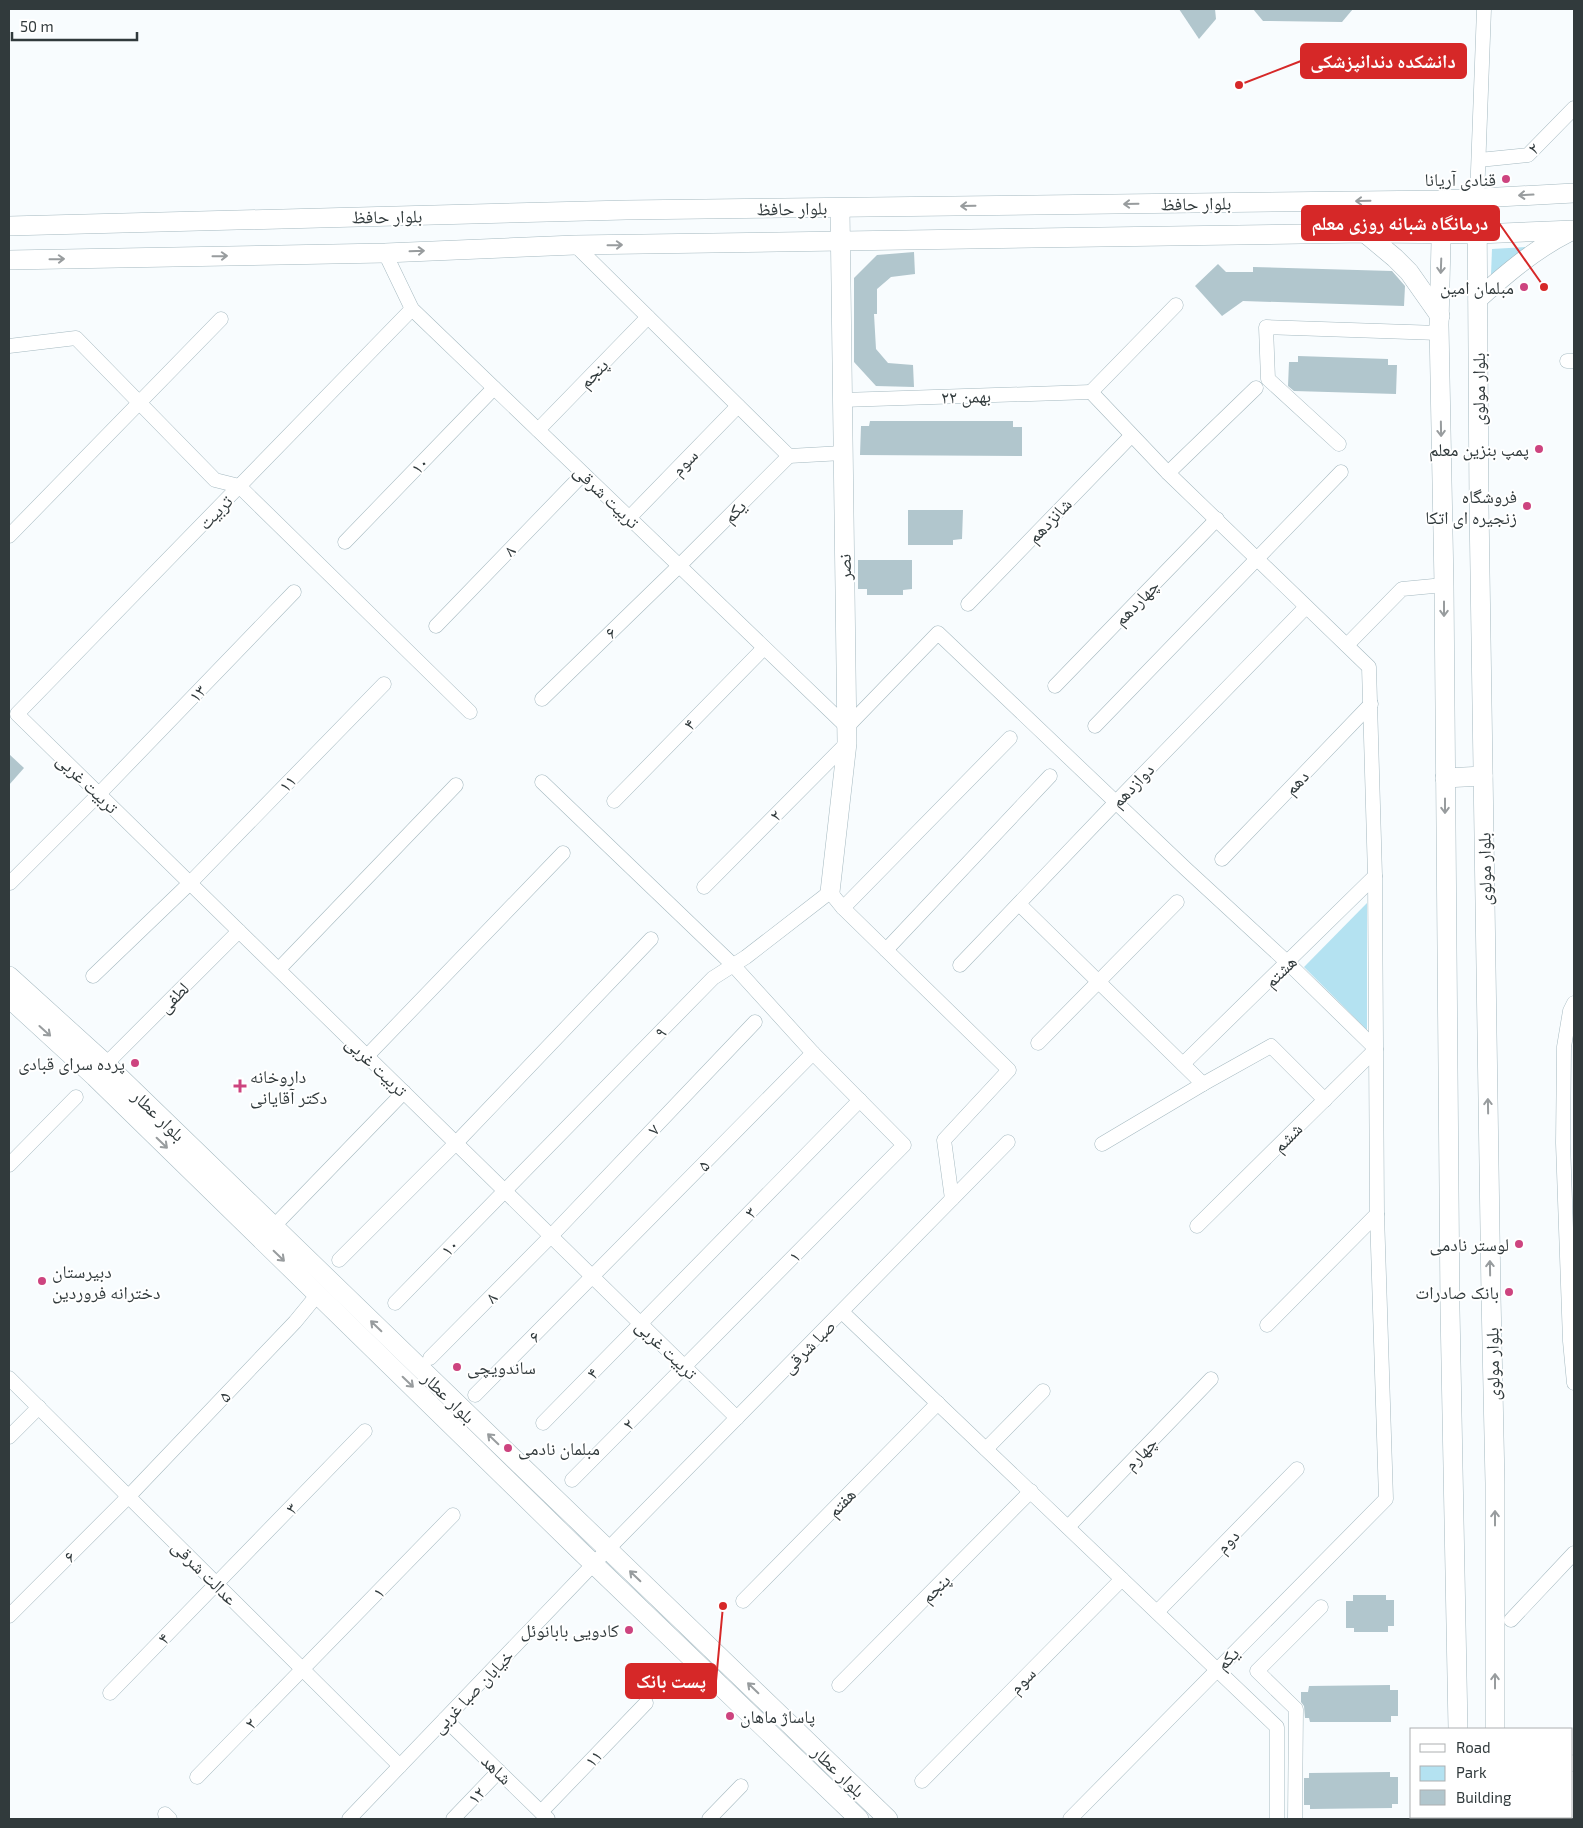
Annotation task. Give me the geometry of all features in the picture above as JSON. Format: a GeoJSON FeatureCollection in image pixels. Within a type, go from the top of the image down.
{"type":"FeatureCollection","features":[{"type":"Feature","properties":{"kind":"street","name":"بلوار مولوی"},"geometry":{"type":"LineString","coordinates":[[1484,9],[1477,198],[1483,776],[1495,1483],[1495,1728]]}},
{"type":"Feature","properties":{"kind":"street","name":"۲"},"geometry":{"type":"LineString","coordinates":[[1478,160],[1528,155],[1574,108]]}},
{"type":"Feature","properties":{"kind":"street","name":"بلوار حافظ"},"geometry":{"type":"LineString","coordinates":[[9,226],[626,210],[1442,200],[1574,193]]}},
{"type":"Feature","properties":{"kind":"street"},"geometry":{"type":"LineString","coordinates":[[1442,200],[1439,324],[1444,585],[1450,1309],[1458,1728]]}},
{"type":"Feature","properties":{"kind":"street","name":"نصر"},"geometry":{"type":"LineString","coordinates":[[830,892],[847,735],[840,208]]}},
{"type":"Feature","properties":{"kind":"street","name":"بلوار حافظ"},"geometry":{"type":"LineString","coordinates":[[9,260],[385,253],[575,245],[1365,233],[1478,234],[1573,230]]}},
{"type":"Feature","properties":{"kind":"street"},"geometry":{"type":"LineString","coordinates":[[1478,299],[1524,260],[1553,240],[1573,230]]}},
{"type":"Feature","properties":{"kind":"street"},"geometry":{"type":"LineString","coordinates":[[1365,233],[1405,268],[1420,286],[1439,324]]}},
{"type":"Feature","properties":{"kind":"street"},"geometry":{"type":"LineString","coordinates":[[575,245],[789,456],[843,453]]}},
{"type":"Feature","properties":{"kind":"street","name":"تربیت شرقی"},"geometry":{"type":"LineString","coordinates":[[385,253],[412,309],[764,648],[847,735]]}},
{"type":"Feature","properties":{"kind":"street"},"geometry":{"type":"LineString","coordinates":[[1176,305],[1091,392],[1168,473],[1369,666],[1375,876],[1377,1214],[1267,1325]]}},
{"type":"Feature","properties":{"kind":"street","name":"تربیت"},"geometry":{"type":"LineString","coordinates":[[17,714],[412,309]]}},
{"type":"Feature","properties":{"kind":"street","name":"پنجم"},"geometry":{"type":"LineString","coordinates":[[538,430],[648,317]]}},
{"type":"Feature","properties":{"kind":"street"},"geometry":{"type":"LineString","coordinates":[[9,536],[221,319]]}},
{"type":"Feature","properties":{"kind":"street"},"geometry":{"type":"LineString","coordinates":[[1339,444],[1268,379],[1266,328],[1439,324]]}},
{"type":"Feature","properties":{"kind":"street"},"geometry":{"type":"LineString","coordinates":[[9,346],[76,338],[215,480],[240,486],[470,712]]}},
{"type":"Feature","properties":{"kind":"street","name":"۱۰"},"geometry":{"type":"LineString","coordinates":[[345,542],[494,388]]}},
{"type":"Feature","properties":{"kind":"street"},"geometry":{"type":"LineString","coordinates":[[1168,473],[1256,388]]}},
{"type":"Feature","properties":{"kind":"street","name":"۲۲ بهمن"},"geometry":{"type":"LineString","coordinates":[[842,400],[1091,392]]}},
{"type":"Feature","properties":{"kind":"street","name":"سوم"},"geometry":{"type":"LineString","coordinates":[[630,518],[738,406]]}},
{"type":"Feature","properties":{"kind":"street","name":"شانزدهم"},"geometry":{"type":"LineString","coordinates":[[968,604],[1131,436]]}},
{"type":"Feature","properties":{"kind":"street","name":"یکم"},"geometry":{"type":"LineString","coordinates":[[679,566],[789,456]]}},
{"type":"Feature","properties":{"kind":"street"},"geometry":{"type":"LineString","coordinates":[[1095,726],[1258,560],[1340,472]]}},
{"type":"Feature","properties":{"kind":"street","name":"۸"},"geometry":{"type":"LineString","coordinates":[[436,626],[583,474]]}},
{"type":"Feature","properties":{"kind":"street","name":"چهاردهم"},"geometry":{"type":"LineString","coordinates":[[1055,686],[1217,519]]}},
{"type":"Feature","properties":{"kind":"street","name":"۶"},"geometry":{"type":"LineString","coordinates":[[542,699],[679,566]]}},
{"type":"Feature","properties":{"kind":"street"},"geometry":{"type":"LineString","coordinates":[[1347,645],[1402,589],[1444,585]]}},
{"type":"Feature","properties":{"kind":"street","name":"۱۳"},"geometry":{"type":"LineString","coordinates":[[10,883],[99,794],[294,592]]}},
{"type":"Feature","properties":{"kind":"street","name":"دوازدهم"},"geometry":{"type":"LineString","coordinates":[[960,965],[1306,607]]}},
{"type":"Feature","properties":{"kind":"street","name":"۲"},"geometry":{"type":"LineString","coordinates":[[704,887],[847,735],[938,633],[1116,802]]}},
{"type":"Feature","properties":{"kind":"street","name":"۴"},"geometry":{"type":"LineString","coordinates":[[614,801],[764,648]]}},
{"type":"Feature","properties":{"kind":"street","name":"۱۱"},"geometry":{"type":"LineString","coordinates":[[94,976],[190,883],[384,684]]}},
{"type":"Feature","properties":{"kind":"street","name":"دهم"},"geometry":{"type":"LineString","coordinates":[[1222,859],[1371,704]]}},
{"type":"Feature","properties":{"kind":"street","name":"تربیت غربی"},"geometry":{"type":"LineString","coordinates":[[17,714],[737,1418]]}},
{"type":"Feature","properties":{"kind":"street"},"geometry":{"type":"LineString","coordinates":[[843,908],[1010,738]]}},
{"type":"Feature","properties":{"kind":"street"},"geometry":{"type":"LineString","coordinates":[[886,950],[1050,776]]}},
{"type":"Feature","properties":{"kind":"street"},"geometry":{"type":"LineString","coordinates":[[1445,778],[1483,776]]}},
{"type":"Feature","properties":{"kind":"street"},"geometry":{"type":"LineString","coordinates":[[542,782],[733,965],[813,1053],[860,1100]]}},
{"type":"Feature","properties":{"kind":"street"},"geometry":{"type":"LineString","coordinates":[[279,969],[456,785]]}},
{"type":"Feature","properties":{"kind":"street"},"geometry":{"type":"LineString","coordinates":[[1116,802],[1288,963],[1376,1050]]}},
{"type":"Feature","properties":{"kind":"street"},"geometry":{"type":"LineString","coordinates":[[367,1056],[563,853]]}},
{"type":"Feature","properties":{"kind":"street","name":"هشتم"},"geometry":{"type":"LineString","coordinates":[[1183,1064],[1375,876]]}},
{"type":"Feature","properties":{"kind":"street"},"geometry":{"type":"LineString","coordinates":[[830,892],[843,908],[1009,1070],[944,1140],[952,1199]]}},
{"type":"Feature","properties":{"kind":"street","name":"۹"},"geometry":{"type":"LineString","coordinates":[[504,1190],[713,978],[746,958],[830,892]]}},
{"type":"Feature","properties":{"kind":"street"},"geometry":{"type":"LineString","coordinates":[[1038,1043],[1178,902]]}},
{"type":"Feature","properties":{"kind":"street"},"geometry":{"type":"LineString","coordinates":[[1019,904],[1203,1084]]}},
{"type":"Feature","properties":{"kind":"street","name":"لطفی"},"geometry":{"type":"LineString","coordinates":[[106,1064],[239,931]]}},
{"type":"Feature","properties":{"kind":"street"},"geometry":{"type":"LineString","coordinates":[[339,1260],[456,1143],[651,939]]}},
{"type":"Feature","properties":{"kind":"street","name":"بلوار عطار"},"geometry":{"type":"LineString","coordinates":[[9,976],[106,1064],[888,1819]]}},
{"type":"Feature","properties":{"kind":"street","name":"بلوار عطار"},"geometry":{"type":"LineString","coordinates":[[9,998],[95,1077],[858,1819]]}},
{"type":"Feature","properties":{"kind":"street"},"geometry":{"type":"LineString","coordinates":[[1574,1003],[1570,1012],[1564,1047],[1563,1143],[1574,1382]]}},
{"type":"Feature","properties":{"kind":"street","name":"۷"},"geometry":{"type":"LineString","coordinates":[[551,1236],[755,1022]]}},
{"type":"Feature","properties":{"kind":"street"},"geometry":{"type":"LineString","coordinates":[[1102,1144],[1271,1046],[1324,1100]]}},
{"type":"Feature","properties":{"kind":"street","name":"ششم"},"geometry":{"type":"LineString","coordinates":[[1197,1226],[1376,1050]]}},
{"type":"Feature","properties":{"kind":"street","name":"۵"},"geometry":{"type":"LineString","coordinates":[[594,1277],[813,1053]]}},
{"type":"Feature","properties":{"kind":"street"},"geometry":{"type":"LineString","coordinates":[[274,1226],[404,1092]]}},
{"type":"Feature","properties":{"kind":"street"},"geometry":{"type":"LineString","coordinates":[[9,1165],[76,1097]]}},
{"type":"Feature","properties":{"kind":"street","name":"۱"},"geometry":{"type":"LineString","coordinates":[[685,1367],[904,1146],[860,1100]]}},
{"type":"Feature","properties":{"kind":"street","name":"۳"},"geometry":{"type":"LineString","coordinates":[[641,1324],[860,1100]]}},
{"type":"Feature","properties":{"kind":"street"},"geometry":{"type":"LineString","coordinates":[[1563,1143],[1574,1132]]}},
{"type":"Feature","properties":{"kind":"street","name":"صبا شرقی"},"geometry":{"type":"LineString","coordinates":[[608,1550],[1008,1142]]}},
{"type":"Feature","properties":{"kind":"street","name":"۱۰"},"geometry":{"type":"LineString","coordinates":[[395,1303],[504,1190]]}},
{"type":"Feature","properties":{"kind":"street","name":"یکم"},"geometry":{"type":"LineString","coordinates":[[1070,1819],[1386,1498],[1377,1214]]}},
{"type":"Feature","properties":{"kind":"street","name":"۸"},"geometry":{"type":"LineString","coordinates":[[430,1358],[551,1236]]}},
{"type":"Feature","properties":{"kind":"street","name":"۶"},"geometry":{"type":"LineString","coordinates":[[476,1396],[594,1277]]}},
{"type":"Feature","properties":{"kind":"street","name":"۵"},"geometry":{"type":"LineString","coordinates":[[129,1496],[295,1322],[318,1294]]}},
{"type":"Feature","properties":{"kind":"street"},"geometry":{"type":"LineString","coordinates":[[842,1312],[1277,1727],[1277,1819]]}},
{"type":"Feature","properties":{"kind":"street","name":"۴"},"geometry":{"type":"LineString","coordinates":[[543,1423],[641,1324]]}},
{"type":"Feature","properties":{"kind":"street","name":"۲"},"geometry":{"type":"LineString","coordinates":[[572,1480],[685,1367]]}},
{"type":"Feature","properties":{"kind":"street","name":"عدالت شرقی"},"geometry":{"type":"LineString","coordinates":[[9,1378],[400,1766]]}},
{"type":"Feature","properties":{"kind":"street","name":"چهارم"},"geometry":{"type":"LineString","coordinates":[[1068,1527],[1211,1379]]}},
{"type":"Feature","properties":{"kind":"street"},"geometry":{"type":"LineString","coordinates":[[986,1449],[1043,1391]]}},
{"type":"Feature","properties":{"kind":"street","name":"هفتم"},"geometry":{"type":"LineString","coordinates":[[743,1601],[938,1403]]}},
{"type":"Feature","properties":{"kind":"street"},"geometry":{"type":"LineString","coordinates":[[9,1437],[39,1407]]}},
{"type":"Feature","properties":{"kind":"street","name":"۳"},"geometry":{"type":"LineString","coordinates":[[217,1584],[365,1432]]}},
{"type":"Feature","properties":{"kind":"street","name":"دوم"},"geometry":{"type":"LineString","coordinates":[[1157,1612],[1297,1469]]}},
{"type":"Feature","properties":{"kind":"street","name":"پنجم"},"geometry":{"type":"LineString","coordinates":[[839,1685],[1031,1491]]}},
{"type":"Feature","properties":{"kind":"street","name":"۶"},"geometry":{"type":"LineString","coordinates":[[9,1616],[129,1496]]}},
{"type":"Feature","properties":{"kind":"street","name":"۱"},"geometry":{"type":"LineString","coordinates":[[303,1669],[453,1515]]}},
{"type":"Feature","properties":{"kind":"street","name":"خیابان صبا غربی"},"geometry":{"type":"LineString","coordinates":[[350,1819],[608,1550]]}},
{"type":"Feature","properties":{"kind":"street"},"geometry":{"type":"LineString","coordinates":[[1511,1620],[1574,1553]]}},
{"type":"Feature","properties":{"kind":"street","name":"سوم"},"geometry":{"type":"LineString","coordinates":[[922,1781],[1122,1579]]}},
{"type":"Feature","properties":{"kind":"street","name":"۴"},"geometry":{"type":"LineString","coordinates":[[110,1693],[217,1584]]}},
{"type":"Feature","properties":{"kind":"street"},"geometry":{"type":"LineString","coordinates":[[1295,1819],[1296,1709],[1257,1671],[1321,1606]]}},
{"type":"Feature","properties":{"kind":"street","name":"۲"},"geometry":{"type":"LineString","coordinates":[[197,1777],[303,1669]]}},
{"type":"Feature","properties":{"kind":"street","name":"۱۱"},"geometry":{"type":"LineString","coordinates":[[544,1816],[646,1703]]}},
{"type":"Feature","properties":{"kind":"street","name":"شاهد"},"geometry":{"type":"LineString","coordinates":[[445,1719],[544,1816]]}},
{"type":"Feature","properties":{"kind":"street","name":"۱۲"},"geometry":{"type":"LineString","coordinates":[[453,1819],[499,1771]]}},
{"type":"Feature","properties":{"kind":"street"},"geometry":{"type":"LineString","coordinates":[[709,1819],[741,1786]]}},
{"type":"Feature","properties":{"kind":"green space"},"geometry":{"type":"Polygon","coordinates":[[[1528,247],[1491,275],[1492,249],[1528,247]]]}},
{"type":"Feature","properties":{"kind":"green space"},"geometry":{"type":"Polygon","coordinates":[[[1367,903],[1367,1030],[1304,967],[1367,903]]]}},
{"type":"Feature","properties":{"kind":"building"},"geometry":{"type":"Polygon","coordinates":[[[1179,9],[1215,9],[1216,19],[1199,39],[1179,9]]]}},
{"type":"Feature","properties":{"kind":"building"},"geometry":{"type":"Polygon","coordinates":[[[1253,9],[1353,9],[1342,22],[1263,21],[1253,9]]]}},
{"type":"Feature","properties":{"kind":"building"},"geometry":{"type":"Polygon","coordinates":[[[914,252],[915,274],[891,277],[877,289],[877,314],[874,314],[876,349],[888,363],[913,365],[914,387],[876,386],[854,362],[854,278],[877,255],[914,252]]]}},
{"type":"Feature","properties":{"kind":"building"},"geometry":{"type":"Polygon","coordinates":[[[1218,264],[1226,272],[1253,272],[1253,267],[1392,271],[1405,286],[1404,306],[1243,301],[1222,316],[1195,286],[1218,264]]]}},
{"type":"Feature","properties":{"kind":"building"},"geometry":{"type":"Polygon","coordinates":[[[1298,356],[1388,359],[1388,365],[1397,365],[1396,394],[1294,391],[1288,386],[1289,362],[1298,362],[1298,356]]]}},
{"type":"Feature","properties":{"kind":"building"},"geometry":{"type":"Polygon","coordinates":[[[870,421],[1013,421],[1013,427],[1022,427],[1022,456],[860,455],[861,426],[869,426],[870,421]]]}},
{"type":"Feature","properties":{"kind":"building"},"geometry":{"type":"Polygon","coordinates":[[[908,510],[963,510],[962,539],[953,540],[953,545],[908,545],[908,510]]]}},
{"type":"Feature","properties":{"kind":"building"},"geometry":{"type":"Polygon","coordinates":[[[858,560],[912,560],[912,589],[903,590],[903,595],[867,595],[867,589],[858,589],[858,560]]]}},
{"type":"Feature","properties":{"kind":"building"},"geometry":{"type":"Polygon","coordinates":[[[9,754],[24,768],[9,785],[9,754]]]}},
{"type":"Feature","properties":{"kind":"building"},"geometry":{"type":"Polygon","coordinates":[[[1353,1595],[1386,1595],[1386,1600],[1394,1600],[1394,1626],[1388,1626],[1388,1632],[1354,1632],[1354,1628],[1346,1628],[1346,1601],[1353,1601],[1353,1595]]]}},
{"type":"Feature","properties":{"kind":"building"},"geometry":{"type":"Polygon","coordinates":[[[1390,1685],[1390,1690],[1398,1690],[1398,1716],[1391,1716],[1391,1722],[1310,1722],[1309,1718],[1305,1718],[1304,1706],[1301,1702],[1301,1692],[1308,1692],[1309,1686],[1390,1685]]]}},
{"type":"Feature","properties":{"kind":"building"},"geometry":{"type":"Polygon","coordinates":[[[1390,1772],[1390,1777],[1398,1777],[1398,1804],[1392,1804],[1392,1808],[1310,1809],[1310,1805],[1304,1805],[1304,1778],[1309,1778],[1309,1773],[1390,1772]]]}},
{"type":"Feature","properties":{"kind":"place","name":"دانشکده دندانپزشکی"},"geometry":{"type":"Point","coordinates":[1239,85]}},
{"type":"Feature","properties":{"kind":"place","name":"قنادی آریانا"},"geometry":{"type":"Point","coordinates":[1506,179]}},
{"type":"Feature","properties":{"kind":"place","name":"مبلمان امین"},"geometry":{"type":"Point","coordinates":[1524,287]}},
{"type":"Feature","properties":{"kind":"place","name":"درمانگاه شبانه روزی معلم"},"geometry":{"type":"Point","coordinates":[1544,287]}},
{"type":"Feature","properties":{"kind":"place","name":"پمپ بنزین معلم"},"geometry":{"type":"Point","coordinates":[1539,449]}},
{"type":"Feature","properties":{"kind":"place","name":"فروشگاه زنجیره ای اتکا"},"geometry":{"type":"Point","coordinates":[1527,506]}},
{"type":"Feature","properties":{"kind":"place","name":"پرده سرای قبادی"},"geometry":{"type":"Point","coordinates":[135,1063]}},
{"type":"Feature","properties":{"kind":"place","name":"داروخانه دکتر آقایانی"},"geometry":{"type":"Point","coordinates":[240,1086]}},
{"type":"Feature","properties":{"kind":"place","name":"لوستر نادمی"},"geometry":{"type":"Point","coordinates":[1519,1244]}},
{"type":"Feature","properties":{"kind":"place","name":"دبیرستان دخترانه فروردین"},"geometry":{"type":"Point","coordinates":[42,1281]}},
{"type":"Feature","properties":{"kind":"place","name":"بانک صادرات"},"geometry":{"type":"Point","coordinates":[1509,1292]}},
{"type":"Feature","properties":{"kind":"place","name":"ساندویچی"},"geometry":{"type":"Point","coordinates":[457,1367]}},
{"type":"Feature","properties":{"kind":"place","name":"مبلمان نادمی"},"geometry":{"type":"Point","coordinates":[508,1448]}},
{"type":"Feature","properties":{"kind":"place","name":"پست بانک"},"geometry":{"type":"Point","coordinates":[723,1606]}},
{"type":"Feature","properties":{"kind":"place","name":"کادویی بابانوئل"},"geometry":{"type":"Point","coordinates":[629,1630]}},
{"type":"Feature","properties":{"kind":"place","name":"پاساژ ماهان"},"geometry":{"type":"Point","coordinates":[730,1716]}}]}
